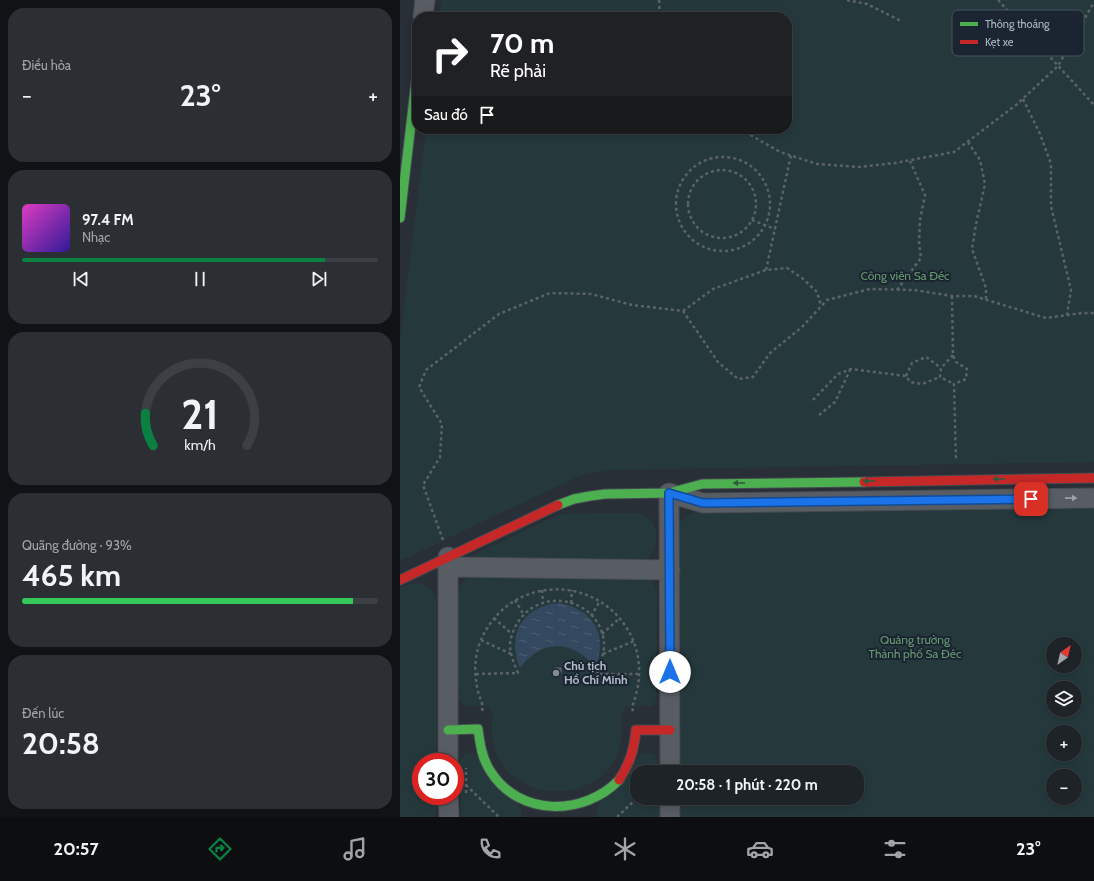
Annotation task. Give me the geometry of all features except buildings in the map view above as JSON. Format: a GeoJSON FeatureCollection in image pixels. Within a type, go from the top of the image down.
{"type":"FeatureCollection","features":[{"type":"Feature","properties":{"kind":"street"},"geometry":{"type":"LineString","coordinates":[[424,12],[425,0]]}},
{"type":"Feature","properties":{"kind":"street"},"geometry":{"type":"LineString","coordinates":[[400,218],[412,115]]}},
{"type":"Feature","properties":{"kind":"street"},"geometry":{"type":"LineString","coordinates":[[400,580],[448,562],[549,509],[574,499],[605,494],[669,493],[702,484],[1094,478]]}},
{"type":"Feature","properties":{"kind":"street"},"geometry":{"type":"LineString","coordinates":[[669,493],[703,503],[1094,498]]}},
{"type":"Feature","properties":{"kind":"street"},"geometry":{"type":"LineString","coordinates":[[669,493],[670,765]]}},
{"type":"Feature","properties":{"kind":"street"},"geometry":{"type":"LineString","coordinates":[[448,562],[670,570]]}},
{"type":"Feature","properties":{"kind":"street"},"geometry":{"type":"LineString","coordinates":[[448,562],[448,753]]}},
{"type":"Feature","properties":{"kind":"street"},"geometry":{"type":"LineString","coordinates":[[448,730],[478,729],[483,756],[496,780],[512,794],[530,804],[557,813],[593,801],[613,786],[624,772],[632,755],[636,730],[670,730]]}},
{"type":"Feature","properties":{"kind":"street"},"geometry":{"type":"LineString","coordinates":[[448,805],[449,817]]}},
{"type":"Feature","properties":{"kind":"street"},"geometry":{"type":"LineString","coordinates":[[670,805],[670,817]]}},
{"type":"Feature","properties":{"kind":"path"},"geometry":{"type":"LineString","coordinates":[[659,0],[660,12]]}},
{"type":"Feature","properties":{"kind":"path"},"geometry":{"type":"LineString","coordinates":[[847,0],[868,4],[901,21]]}},
{"type":"Feature","properties":{"kind":"path"},"geometry":{"type":"LineString","coordinates":[[998,0],[1007,10]]}},
{"type":"Feature","properties":{"kind":"path"},"geometry":{"type":"LineString","coordinates":[[1084,20],[1094,2]]}},
{"type":"Feature","properties":{"kind":"path"},"geometry":{"type":"LineString","coordinates":[[1049,56],[1094,105]]}},
{"type":"Feature","properties":{"kind":"path"},"geometry":{"type":"LineString","coordinates":[[749,134],[780,152],[816,164],[859,167],[910,161],[954,152],[1023,99],[1058,66],[1064,56]]}},
{"type":"Feature","properties":{"kind":"path"},"geometry":{"type":"LineString","coordinates":[[1023,99],[1040,134],[1051,164],[1051,206],[1071,290],[1066,315]]}},
{"type":"Feature","properties":{"kind":"path"},"geometry":{"type":"LineString","coordinates":[[968,142],[980,160],[985,184],[972,249],[986,288],[986,300]]}},
{"type":"Feature","properties":{"kind":"path"},"geometry":{"type":"LineString","coordinates":[[766,270],[791,155]]}},
{"type":"Feature","properties":{"kind":"path"},"geometry":{"type":"LineString","coordinates":[[726,157],[742,161],[756,170],[766,183],[770,199],[769,215],[765,224],[755,239],[743,247],[729,251],[715,250],[702,246],[690,237],[681,224],[676,208],[678,192],[684,177],[696,166],[710,159],[726,157]]}},
{"type":"Feature","properties":{"kind":"path"},"geometry":{"type":"LineString","coordinates":[[898,290],[921,258],[919,242],[920,220],[925,195],[910,161]]}},
{"type":"Feature","properties":{"kind":"path"},"geometry":{"type":"LineString","coordinates":[[715,170],[726,170],[736,173],[746,179],[756,198],[756,209],[752,220],[746,229],[736,235],[724,238],[713,237],[702,232],[694,224],[689,213],[687,202],[690,190],[696,181],[704,174],[715,170]]}},
{"type":"Feature","properties":{"kind":"path"},"geometry":{"type":"LineString","coordinates":[[752,220],[775,229]]}},
{"type":"Feature","properties":{"kind":"path"},"geometry":{"type":"LineString","coordinates":[[448,562],[423,484],[440,457],[442,424],[419,387],[426,370],[499,314],[550,293],[591,294],[632,305],[683,312],[713,289],[766,270],[787,268],[802,278],[817,292],[821,307]]}},
{"type":"Feature","properties":{"kind":"path"},"geometry":{"type":"LineString","coordinates":[[683,312],[718,362],[738,379],[753,377],[770,353],[802,327],[827,300],[870,289],[914,290],[952,296],[974,296],[1046,318],[1082,313],[1094,313]]}},
{"type":"Feature","properties":{"kind":"path"},"geometry":{"type":"LineString","coordinates":[[813,400],[838,374],[851,369],[906,376],[910,382],[922,384],[940,377],[954,384],[966,379],[967,369],[956,362],[953,356],[952,296]]}},
{"type":"Feature","properties":{"kind":"path"},"geometry":{"type":"LineString","coordinates":[[940,377],[941,368],[953,356]]}},
{"type":"Feature","properties":{"kind":"path"},"geometry":{"type":"LineString","coordinates":[[906,376],[912,363],[926,357],[941,368]]}},
{"type":"Feature","properties":{"kind":"path"},"geometry":{"type":"LineString","coordinates":[[819,414],[835,402],[851,369]]}},
{"type":"Feature","properties":{"kind":"path"},"geometry":{"type":"LineString","coordinates":[[954,384],[956,480]]}},
{"type":"Feature","properties":{"kind":"path"},"geometry":{"type":"LineString","coordinates":[[478,729],[483,706],[478,693],[475,674],[476,659],[481,640],[488,627],[494,618],[506,606],[515,600],[530,593],[542,590],[558,589],[572,590],[600,601],[609,607],[627,628],[634,641],[639,674],[637,694],[632,706],[636,730]]}},
{"type":"Feature","properties":{"kind":"path"},"geometry":{"type":"LineString","coordinates":[[542,590],[543,603]]}},
{"type":"Feature","properties":{"kind":"path"},"geometry":{"type":"LineString","coordinates":[[570,602],[572,590]]}},
{"type":"Feature","properties":{"kind":"path"},"geometry":{"type":"LineString","coordinates":[[515,600],[524,615]]}},
{"type":"Feature","properties":{"kind":"path"},"geometry":{"type":"LineString","coordinates":[[475,674],[518,673],[511,654],[510,644],[516,624],[530,609],[543,603],[559,600],[578,605],[591,616],[599,627],[604,646],[597,674],[639,674]]}},
{"type":"Feature","properties":{"kind":"path"},"geometry":{"type":"LineString","coordinates":[[591,616],[600,601]]}},
{"type":"Feature","properties":{"kind":"path"},"geometry":{"type":"LineString","coordinates":[[494,618],[512,634]]}},
{"type":"Feature","properties":{"kind":"path"},"geometry":{"type":"LineString","coordinates":[[602,634],[620,618]]}},
{"type":"Feature","properties":{"kind":"path"},"geometry":{"type":"LineString","coordinates":[[481,640],[511,654]]}},
{"type":"Feature","properties":{"kind":"path"},"geometry":{"type":"LineString","coordinates":[[603,654],[634,641]]}},
{"type":"Feature","properties":{"kind":"path"},"geometry":{"type":"LineString","coordinates":[[466,784],[499,817]]}},
{"type":"Feature","properties":{"kind":"path"},"geometry":{"type":"LineString","coordinates":[[617,817],[630,805]]}},
{"type":"Feature","properties":{"kind":"green space","name":"Công viên Sa Đéc"},"geometry":{"type":"Polygon","coordinates":[[[441,0],[1094,0],[1094,462],[606,470],[579,476],[400,561],[400,341],[425,134],[792,134],[792,12],[440,12],[441,0]]]}},
{"type":"Feature","properties":{"kind":"green space","name":"Quảng trường Thành phố Sa Đéc"},"geometry":{"type":"Polygon","coordinates":[[[1094,506],[1094,817],[681,817],[681,805],[864,805],[864,765],[681,765],[678,530],[683,518],[694,512],[1094,506]]]}},
{"type":"Feature","properties":{"kind":"green space"},"geometry":{"type":"Polygon","coordinates":[[[639,513],[652,521],[656,535],[656,543],[653,550],[643,561],[467,558],[559,514],[639,513]]]}},
{"type":"Feature","properties":{"kind":"green space"},"geometry":{"type":"Polygon","coordinates":[[[470,576],[647,578],[655,586],[657,592],[656,701],[652,706],[627,706],[621,715],[619,748],[605,772],[583,787],[556,791],[530,786],[508,772],[494,747],[493,713],[488,706],[466,706],[459,700],[458,592],[461,583],[470,576]]]}},
{"type":"Feature","properties":{"kind":"green space"},"geometry":{"type":"Polygon","coordinates":[[[415,583],[426,586],[431,590],[436,600],[436,753],[412,753],[412,805],[436,805],[436,817],[400,817],[400,588],[415,583]]]}},
{"type":"Feature","properties":{"kind":"green space"},"geometry":{"type":"Polygon","coordinates":[[[643,753],[655,755],[659,763],[659,765],[633,765],[643,753]]]}},
{"type":"Feature","properties":{"kind":"green space"},"geometry":{"type":"Polygon","coordinates":[[[466,754],[476,754],[521,808],[521,817],[461,817],[461,805],[464,805],[464,756],[466,754]]]}},
{"type":"Feature","properties":{"kind":"green space"},"geometry":{"type":"Polygon","coordinates":[[[630,768],[630,805],[659,805],[659,817],[597,817],[597,806],[630,768]]]}},
{"type":"Feature","properties":{"kind":"water"},"geometry":{"type":"Polygon","coordinates":[[[558,603],[581,611],[589,617],[595,625],[599,635],[600,645],[599,656],[595,668],[587,658],[577,652],[558,646],[547,648],[538,652],[528,658],[520,668],[516,656],[515,644],[521,624],[527,616],[535,610],[546,605],[558,603]]]}},
{"type":"Feature","properties":{"kind":"traffic: fast"},"geometry":{"type":"LineString","coordinates":[[400,218],[412,115]]}},
{"type":"Feature","properties":{"kind":"traffic: fast"},"geometry":{"type":"LineString","coordinates":[[558,505],[574,499],[590,496],[605,494],[669,493],[702,484],[864,482]]}},
{"type":"Feature","properties":{"kind":"traffic: fast"},"geometry":{"type":"LineString","coordinates":[[448,730],[478,729],[483,757],[491,772],[503,787],[518,797],[535,804],[553,806],[571,805],[588,800],[605,792],[619,780]]}},
{"type":"Feature","properties":{"kind":"traffic: jam"},"geometry":{"type":"LineString","coordinates":[[864,482],[1094,478]]}},
{"type":"Feature","properties":{"kind":"traffic: jam"},"geometry":{"type":"LineString","coordinates":[[400,580],[558,505]]}},
{"type":"Feature","properties":{"kind":"traffic: jam"},"geometry":{"type":"LineString","coordinates":[[619,780],[631,756],[636,730],[670,730]]}},
{"type":"Feature","properties":{"kind":"place","name":"Chủ tịch Hồ Chí Minh"},"geometry":{"type":"Point","coordinates":[556,673]}},
{"type":"Feature","properties":{"kind":"route"},"geometry":{"type":"LineString","coordinates":[[670,672],[669,493],[703,503],[1031,499]]}}]}
